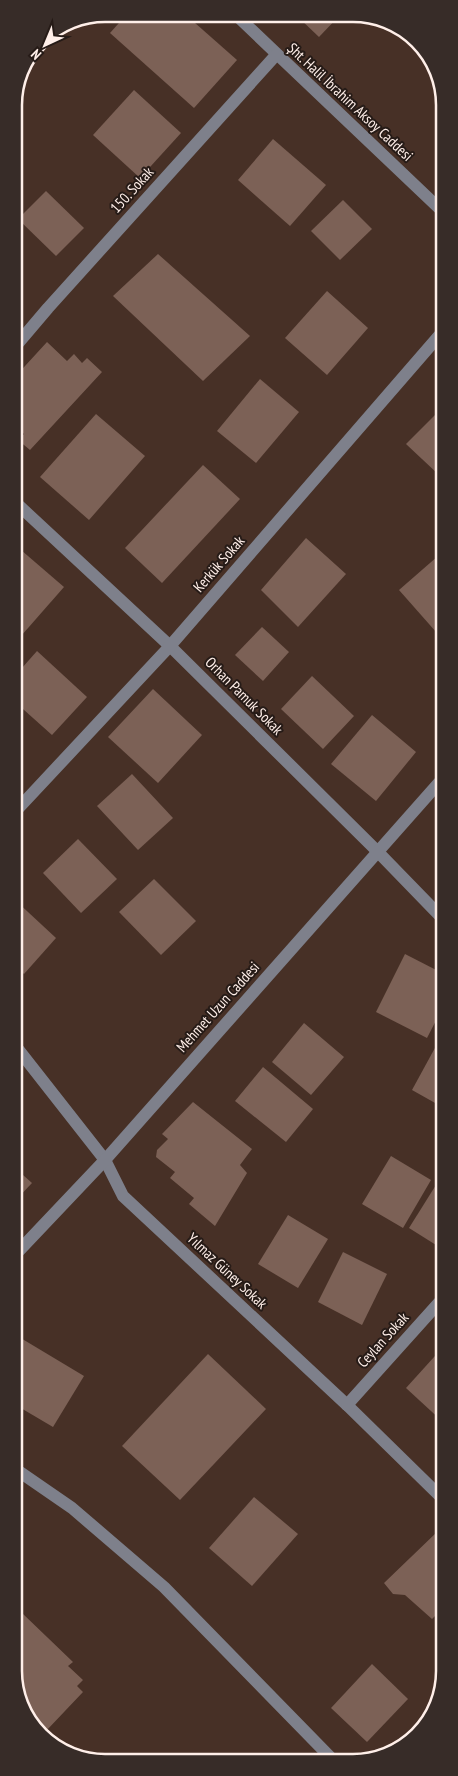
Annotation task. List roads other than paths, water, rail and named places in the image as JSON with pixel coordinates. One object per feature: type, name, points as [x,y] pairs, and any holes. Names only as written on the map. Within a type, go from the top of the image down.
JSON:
[{"type":"street","name":"Şht. Halil İbrahim Aksoy Caddesi","points":[[243,22],[436,204]]},
{"type":"street","name":"150. Sokak","points":[[23,338],[276,55]]},
{"type":"street","name":"Kerkük Sokak","points":[[23,805],[170,646],[436,339]]},
{"type":"street","name":"Orhan Pamuk Sokak","points":[[23,508],[170,646],[435,911]]},
{"type":"street","name":"Mehmet Uzun Caddesi","points":[[22,1247],[105,1160],[436,787]]},
{"type":"street","name":"Yılmaz Güney Sokak","points":[[22,1055],[105,1160],[123,1196],[347,1405],[435,1491]]},
{"type":"street","name":"Ceylan Sokak","points":[[347,1405],[435,1307]]},
{"type":"street","points":[[22,1474],[72,1508],[164,1587],[327,1754]]}]
